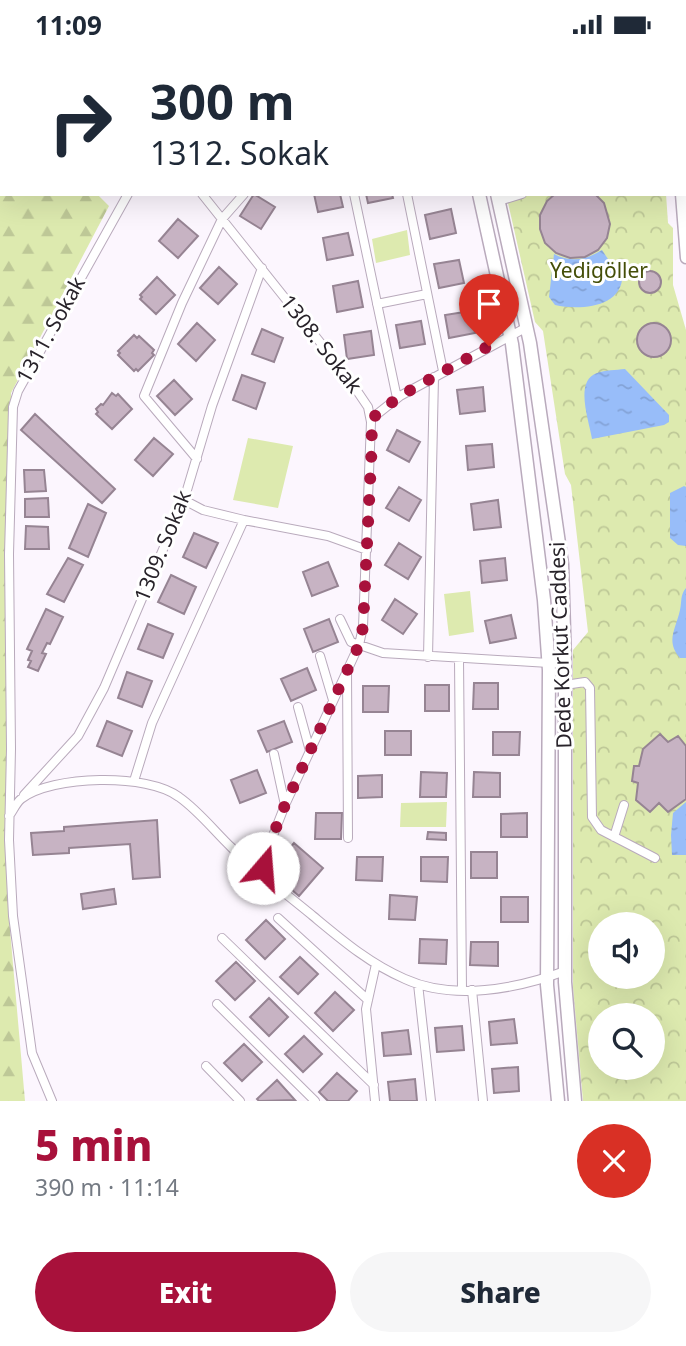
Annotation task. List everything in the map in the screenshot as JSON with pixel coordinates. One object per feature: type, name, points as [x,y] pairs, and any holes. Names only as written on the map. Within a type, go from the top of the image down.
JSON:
[{"type":"main road","name":"Dede Korkut Caddesi","points":[[479,196],[510,334],[544,600],[548,664],[547,978],[558,1101]]},
{"type":"main road","name":"Dede Korkut Caddesi","points":[[498,198],[527,327],[562,564],[565,664],[565,971],[575,1101]]},
{"type":"street","name":"1311. Sokak","points":[[52,1101],[32,1053],[13,916],[9,817],[9,554],[13,407],[23,380],[127,196]]},
{"type":"street","name":"1308. Sokak","points":[[204,196],[360,395],[368,407],[371,419],[363,627],[359,645],[285,805],[265,856],[264,876]]},
{"type":"street","points":[[197,459],[144,396],[182,303],[222,219],[242,196]]},
{"type":"street","points":[[354,196],[397,398]]},
{"type":"street","points":[[407,196],[443,371]]},
{"type":"street","points":[[682,198],[686,258]]},
{"type":"street","name":"1309. Sokak","points":[[9,817],[20,800],[78,736],[104,688],[184,499],[212,406],[262,268]]},
{"type":"street","points":[[377,305],[428,294]]},
{"type":"street","points":[[371,419],[397,398],[527,327]]},
{"type":"street","points":[[428,657],[435,377]]},
{"type":"street","points":[[184,499],[203,510],[328,536],[367,550]]},
{"type":"street","points":[[134,781],[152,723],[244,520]]},
{"type":"street","points":[[340,619],[351,642],[383,653],[565,664]]},
{"type":"street","points":[[320,656],[333,701]]},
{"type":"street","points":[[459,659],[462,990]]},
{"type":"street","points":[[347,667],[348,838]]},
{"type":"street","points":[[565,685],[581,682],[589,685],[592,817],[601,830],[655,858]]},
{"type":"street","points":[[298,707],[310,751]]},
{"type":"street","points":[[274,754],[285,805]]},
{"type":"street","points":[[20,800],[46,787],[62,783],[134,781],[167,790],[179,796],[264,876],[360,954],[407,981],[472,990],[547,978],[565,971]]},
{"type":"street","points":[[614,837],[624,805]]},
{"type":"street","points":[[278,918],[368,1000]]},
{"type":"street","points":[[222,938],[374,1085]]},
{"type":"street","points":[[376,964],[366,1009],[376,1101]]},
{"type":"street","points":[[418,983],[431,1101]]},
{"type":"street","points":[[472,990],[484,1101]]},
{"type":"street","points":[[217,1005],[315,1101]]},
{"type":"street","points":[[206,1066],[240,1101]]},
{"type":"green space","points":[[0,196],[99,196],[109,206],[11,393],[10,930],[25,1101],[0,1101]]},
{"type":"green space","name":"Yedigöller","points":[[506,196],[666,196],[668,223],[673,228],[673,285],[686,330],[686,1101],[583,1101],[573,987],[573,650],[588,632],[571,485],[565,474],[543,331],[535,322]]},
{"type":"green space","points":[[407,230],[410,255],[376,263],[372,239]]},
{"type":"green space","points":[[248,438],[293,446],[278,508],[233,500]]},
{"type":"green space","points":[[470,591],[474,632],[449,636],[444,594]]},
{"type":"green space","points":[[447,802],[446,827],[400,827],[401,803]]},
{"type":"water","points":[[602,250],[608,259],[622,270],[622,282],[617,292],[600,304],[577,307],[555,305],[549,297],[554,254],[566,259],[578,259]]},
{"type":"water","points":[[625,369],[669,415],[669,422],[592,439],[585,402],[586,384],[590,377],[597,373]]},
{"type":"water","points":[[684,486],[686,546],[678,545],[670,538],[670,493]]},
{"type":"water","points":[[686,588],[686,658],[680,658],[672,640]]},
{"type":"water","points":[[686,802],[686,855],[672,855],[673,813]]},
{"type":"building","points":[[253,196],[275,207],[261,229],[240,216]]},
{"type":"building","points":[[314,196],[340,196],[343,207],[318,212]]},
{"type":"building","points":[[366,196],[393,198],[368,203]]},
{"type":"building","points":[[553,196],[597,196],[604,203],[610,224],[607,238],[598,250],[585,257],[570,258],[556,253],[545,243],[540,229],[540,215]]},
{"type":"building","points":[[451,209],[456,233],[430,239],[425,215]]},
{"type":"building","points":[[178,219],[198,236],[178,258],[159,241]]},
{"type":"building","points":[[348,233],[353,255],[327,260],[323,238]]},
{"type":"building","points":[[459,260],[464,283],[439,288],[434,264]]},
{"type":"building","points":[[219,267],[237,284],[218,304],[200,288]]},
{"type":"building","points":[[650,271],[658,274],[661,282],[658,290],[650,293],[642,290],[639,282],[642,274]]},
{"type":"building","points":[[157,277],[175,295],[156,314],[140,299],[140,295]]},
{"type":"building","points":[[358,281],[363,307],[337,312],[333,286]]},
{"type":"building","points":[[471,311],[475,333],[449,338],[445,315]]},
{"type":"building","points":[[421,321],[425,344],[400,348],[396,325]]},
{"type":"building","points":[[197,323],[215,340],[196,361],[178,344]]},
{"type":"building","points":[[654,323],[666,328],[671,340],[666,352],[654,357],[642,352],[637,340],[642,328]]},
{"type":"building","points":[[262,329],[283,338],[274,362],[252,354]]},
{"type":"building","points":[[371,331],[374,355],[347,359],[344,335]]},
{"type":"building","points":[[134,335],[137,338],[139,336],[154,350],[154,355],[138,371],[134,371],[118,355],[118,351]]},
{"type":"building","points":[[242,375],[265,383],[256,409],[233,400]]},
{"type":"building","points":[[174,380],[192,399],[175,415],[157,396]]},
{"type":"building","points":[[483,387],[485,411],[460,414],[457,390]]},
{"type":"building","points":[[112,393],[116,396],[118,394],[132,409],[112,429],[96,414],[96,409],[103,405]]},
{"type":"building","points":[[35,414],[115,489],[102,503],[21,430]]},
{"type":"building","points":[[397,430],[420,442],[409,462],[387,450]]},
{"type":"building","points":[[154,438],[173,454],[153,476],[135,460]]},
{"type":"building","points":[[492,444],[494,467],[468,470],[466,446]]},
{"type":"building","points":[[24,470],[44,470],[46,491],[25,492]]},
{"type":"building","points":[[399,487],[421,500],[409,521],[386,508]]},
{"type":"building","points":[[48,498],[49,517],[25,517],[25,499]]},
{"type":"building","points":[[498,500],[501,527],[474,530],[471,504]]},
{"type":"building","points":[[88,504],[106,513],[88,557],[69,548]]},
{"type":"building","points":[[26,526],[48,527],[49,549],[25,549]]},
{"type":"building","points":[[194,533],[218,543],[206,568],[183,557]]},
{"type":"building","points":[[399,543],[421,557],[408,579],[385,565]]},
{"type":"building","points":[[68,558],[83,565],[64,602],[47,594]]},
{"type":"building","points":[[505,558],[507,580],[482,583],[480,561]]},
{"type":"building","points":[[328,562],[338,586],[312,596],[303,572]]},
{"type":"building","points":[[171,575],[196,587],[184,614],[158,602]]},
{"type":"building","points":[[395,599],[417,614],[403,634],[382,620]]},
{"type":"building","points":[[46,609],[63,617],[50,644],[47,643],[42,653],[46,654],[38,671],[28,667],[32,651],[27,649]]},
{"type":"building","points":[[511,615],[516,638],[490,643],[485,621]]},
{"type":"building","points":[[329,619],[338,642],[313,652],[304,629]]},
{"type":"building","points":[[148,624],[173,634],[163,658],[138,649]]},
{"type":"building","points":[[307,668],[316,690],[291,701],[281,679]]},
{"type":"building","points":[[127,672],[152,681],[142,707],[118,698]]},
{"type":"building","points":[[474,683],[498,683],[498,709],[473,709]]},
{"type":"building","points":[[425,685],[449,685],[449,711],[425,711]]},
{"type":"building","points":[[363,686],[389,686],[388,712],[363,712]]},
{"type":"building","points":[[107,721],[132,731],[122,756],[97,746]]},
{"type":"building","points":[[284,721],[292,742],[267,752],[258,731]]},
{"type":"building","points":[[385,731],[411,731],[411,755],[385,755]]},
{"type":"building","points":[[493,732],[520,732],[519,755],[493,755]]},
{"type":"building","points":[[660,734],[668,742],[678,736],[686,746],[686,799],[668,812],[659,803],[650,812],[636,800],[638,783],[632,781],[634,766],[639,766],[643,749]]},
{"type":"building","points":[[257,770],[266,793],[240,803],[231,780]]},
{"type":"building","points":[[421,772],[447,773],[446,797],[420,797]]},
{"type":"building","points":[[474,772],[500,773],[500,797],[473,797]]},
{"type":"building","points":[[382,775],[382,797],[358,798],[358,776]]},
{"type":"building","points":[[316,813],[342,813],[341,839],[315,839]]},
{"type":"building","points":[[527,813],[527,837],[501,837],[501,814]]},
{"type":"building","points":[[157,820],[160,877],[133,879],[130,844],[69,848],[69,853],[33,855],[31,833],[64,831],[64,827]]},
{"type":"building","points":[[428,832],[446,833],[446,840],[427,839]]},
{"type":"building","points":[[294,843],[323,868],[299,896],[270,871]]},
{"type":"building","points":[[471,852],[497,852],[497,878],[471,878]]},
{"type":"building","points":[[357,857],[383,857],[382,881],[356,880]]},
{"type":"building","points":[[421,857],[448,857],[447,882],[421,881]]},
{"type":"building","points":[[114,889],[116,904],[83,909],[81,894]]},
{"type":"building","points":[[390,895],[417,897],[415,920],[389,919]]},
{"type":"building","points":[[501,897],[528,897],[528,922],[501,922]]},
{"type":"building","points":[[266,920],[285,939],[265,959],[246,940]]},
{"type":"building","points":[[420,939],[447,940],[446,964],[419,963]]},
{"type":"building","points":[[471,942],[498,942],[498,966],[470,965]]},
{"type":"building","points":[[300,957],[318,974],[298,994],[280,977]]},
{"type":"building","points":[[236,962],[255,981],[235,1000],[216,981]]},
{"type":"building","points":[[335,992],[354,1010],[333,1031],[315,1013]]},
{"type":"building","points":[[269,998],[288,1017],[269,1036],[250,1017]]},
{"type":"building","points":[[514,1019],[517,1043],[491,1045],[489,1022]]},
{"type":"building","points":[[462,1026],[464,1050],[437,1052],[435,1028]]},
{"type":"building","points":[[408,1030],[411,1054],[384,1056],[382,1033]]},
{"type":"building","points":[[304,1036],[322,1054],[303,1072],[285,1054]]},
{"type":"building","points":[[244,1044],[262,1062],[242,1081],[224,1063]]},
{"type":"building","points":[[518,1067],[519,1091],[494,1093],[492,1069]]},
{"type":"building","points":[[337,1073],[357,1091],[348,1101],[328,1101],[319,1092]]},
{"type":"building","points":[[415,1079],[417,1101],[390,1101],[388,1082]]},
{"type":"building","points":[[277,1080],[295,1100],[259,1101],[257,1099]]},
{"type":"route","points":[[263,868],[285,805],[359,645],[363,627],[371,419],[400,396],[489,346]]}]
